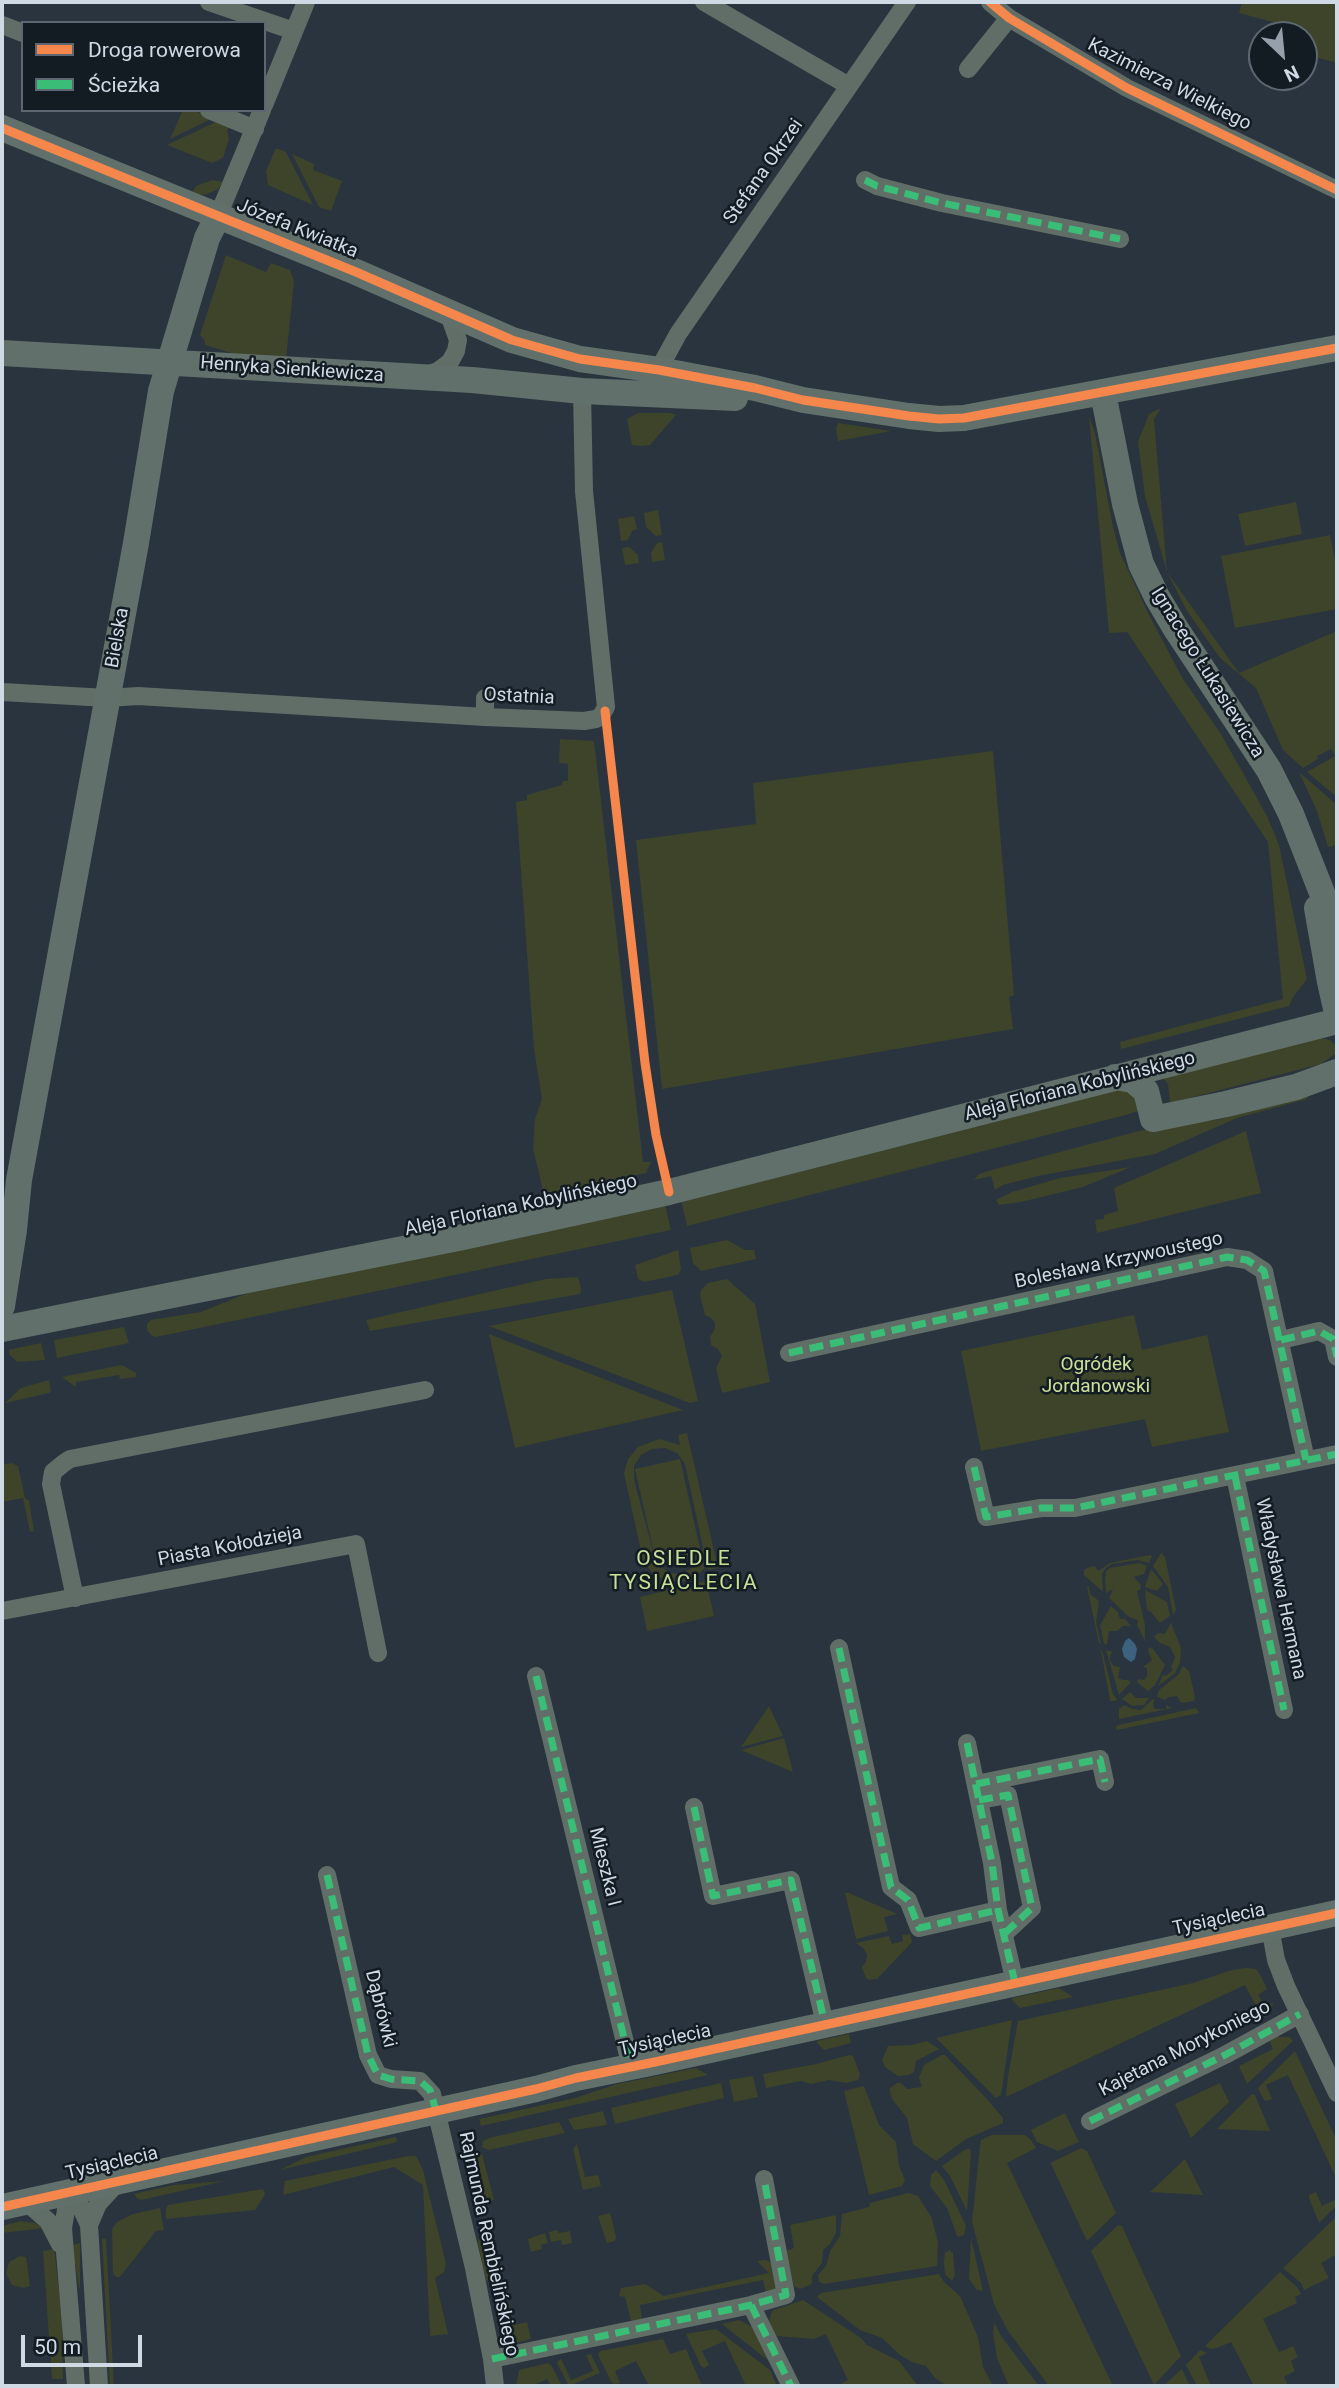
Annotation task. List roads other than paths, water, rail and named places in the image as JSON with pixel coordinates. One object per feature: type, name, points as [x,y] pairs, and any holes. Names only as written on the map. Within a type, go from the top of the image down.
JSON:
[{"type":"street","points":[[209,2],[265,21]]},
{"type":"street","points":[[266,100],[306,2]]},
{"type":"street","points":[[704,2],[849,86]]},
{"type":"street","name":"Stefana Okrzei","points":[[659,370],[686,323],[907,2]]},
{"type":"street","name":"Kazimierza Wielkiego","points":[[990,2],[1009,18],[1127,88],[1337,190]]},
{"type":"street","points":[[968,69],[1009,18]]},
{"type":"street","points":[[266,21],[294,31]]},
{"type":"street","points":[[2,25],[21,32]]},
{"type":"street","points":[[214,112],[255,129]]},
{"type":"street","name":"Bielska","points":[[2,1306],[19,1180],[136,543],[161,391],[207,238],[261,112]]},
{"type":"street","name":"Józefa Kwiatka","points":[[2,128],[512,340],[580,359],[659,370],[803,400]]},
{"type":"street","points":[[865,180],[877,186],[942,203],[1120,239]]},
{"type":"street","points":[[418,378],[438,371],[450,362],[456,351],[458,340],[448,312]]},
{"type":"street","points":[[803,400],[939,419],[964,418],[1337,348]]},
{"type":"street","name":"Henryka Sienkiewicza","points":[[2,353],[508,383],[582,391],[803,400]]},
{"type":"street","points":[[543,384],[567,381],[575,376],[580,359]]},
{"type":"street","points":[[508,383],[638,384],[654,378],[659,370]]},
{"type":"street","points":[[659,370],[663,380],[683,396]]},
{"type":"street","name":"Ostatnia","points":[[2,692],[107,698],[138,696],[485,717],[584,721],[596,719],[604,711],[584,491],[582,391]]},
{"type":"street","name":"Ignacego Łukasiewicza","points":[[1103,393],[1122,494],[1141,564],[1176,629],[1269,770],[1291,814],[1337,931]]},
{"type":"street","points":[[485,698],[485,717]]},
{"type":"street","name":"Ignacego Łukasiewicza","points":[[1310,865],[1337,1013]]},
{"type":"street","name":"Aleja Floriana Kobylińskiego","points":[[2,1329],[630,1201],[1337,1021]]},
{"type":"street","points":[[1115,1077],[1133,1080],[1146,1091],[1153,1119],[1296,1087],[1337,1072]]},
{"type":"street","name":"Bielska","points":[[2,1224],[19,1180]]},
{"type":"street","name":"Bolesława Krzywoustego","points":[[789,1353],[1227,1257],[1247,1260],[1264,1270],[1306,1460]]},
{"type":"street","points":[[6,1278],[20,1307],[52,1319]]},
{"type":"street","points":[[1281,1340],[1319,1331],[1333,1339],[1337,1357]]},
{"type":"street","points":[[75,1598],[51,1484],[54,1472],[64,1462],[425,1390]]},
{"type":"street","name":"Władysława Hermana","points":[[974,1467],[986,1517],[1041,1508],[1075,1508],[1337,1454]]},
{"type":"street","name":"Władysława Hermana","points":[[1235,1476],[1284,1710]]},
{"type":"street","name":"Piasta Kołodzieja","points":[[2,1611],[356,1544],[378,1653]]},
{"type":"street","points":[[839,1648],[891,1887],[908,1900],[919,1928],[998,1910]]},
{"type":"street","name":"Mieszka I","points":[[537,1676],[631,2067]]},
{"type":"street","points":[[967,1742],[992,1863],[998,1910],[1015,1983]]},
{"type":"street","points":[[977,1792],[1100,1759],[1105,1782]]},
{"type":"street","points":[[977,1792],[1008,1795],[1032,1909],[1004,1934]]},
{"type":"street","points":[[694,1807],[713,1896],[791,1880],[825,2024]]},
{"type":"street","name":"Dąbrówki","points":[[327,1875],[368,2055],[378,2075],[391,2079],[420,2081],[430,2090],[436,2111]]},
{"type":"street","name":"Tysiąclecia","points":[[14,2204],[543,2088],[576,2078],[1337,1913]]},
{"type":"street","points":[[1270,1927],[1276,1960],[1337,2094]]},
{"type":"street","name":"Kajetana Morykoniego","points":[[1090,2121],[1225,2055],[1300,2014]]},
{"type":"street","name":"Rajmunda Rembielińskiego","points":[[436,2111],[474,2268],[495,2386]]},
{"type":"street","points":[[492,2359],[751,2305],[786,2295],[764,2179]]},
{"type":"street","points":[[89,2225],[98,2204],[119,2181]]},
{"type":"street","points":[[69,2192],[79,2203],[89,2225],[99,2386]]},
{"type":"street","points":[[69,2192],[62,2222],[76,2386]]},
{"type":"street","points":[[14,2204],[39,2211],[48,2221],[64,2253]]},
{"type":"street","points":[[751,2305],[791,2386]]},
{"type":"water","points":[[1129,1638],[1137,1649],[1135,1659],[1131,1662],[1124,1657],[1122,1649]]},
{"type":"district","name":"OSIEDLE TYSIĄCLECIA","points":[[684,1572]]},
{"type":"park label","name":"Ogródek Jordanowski","points":[[1096,1376]]}]
